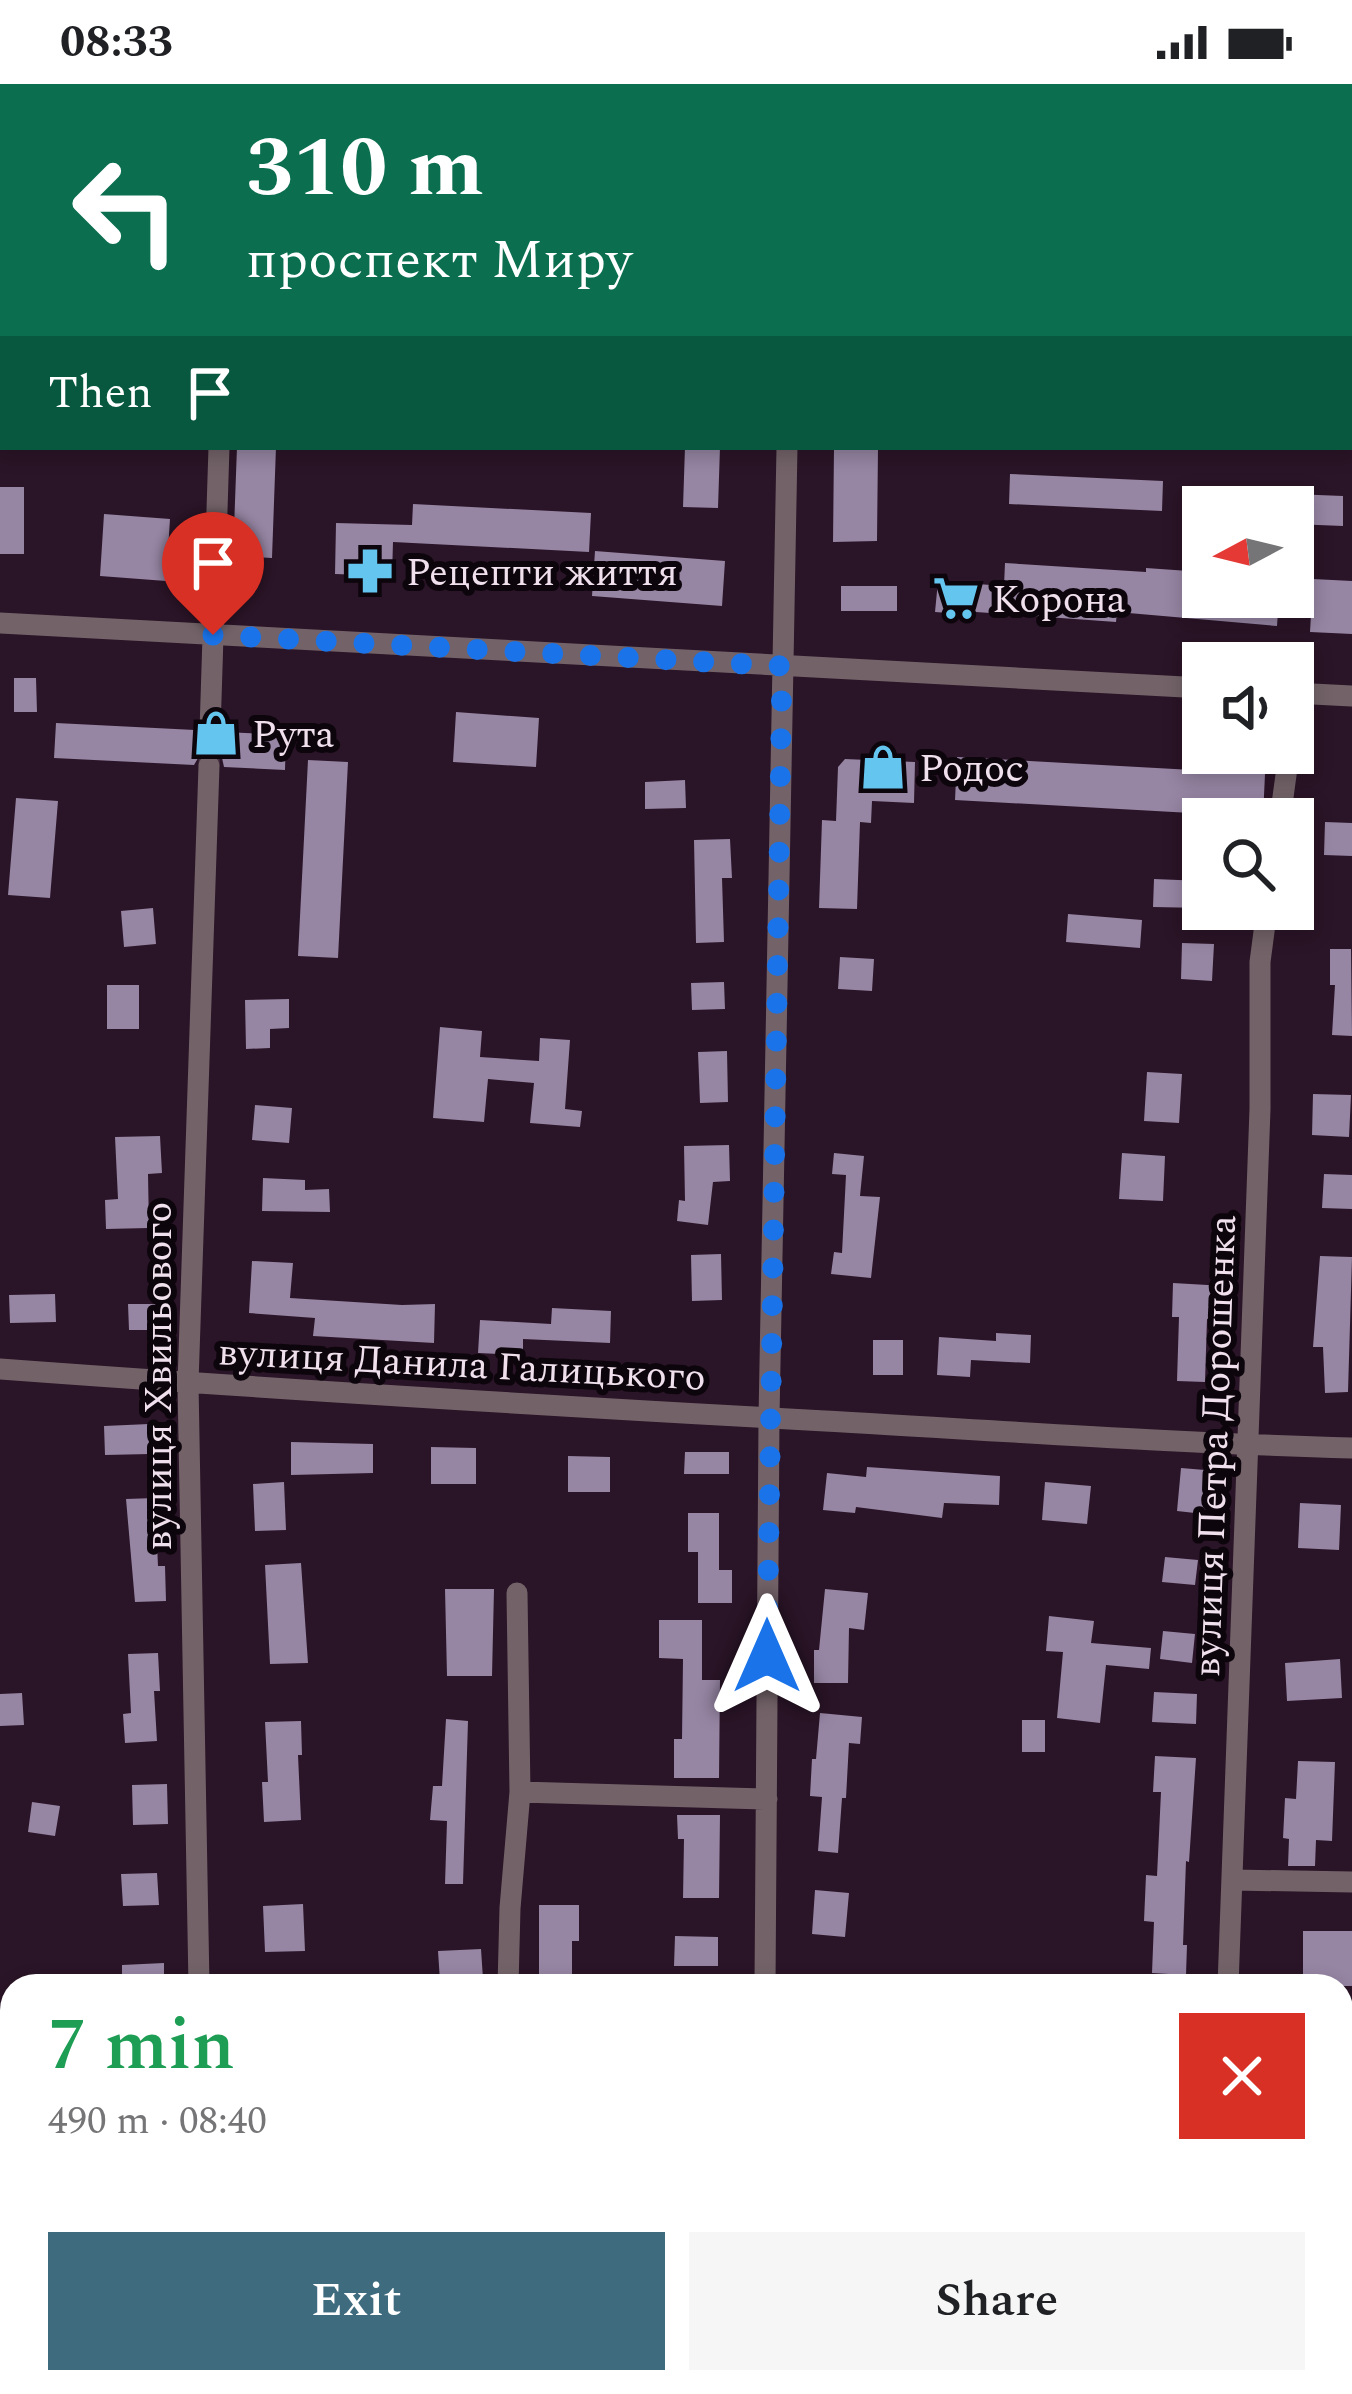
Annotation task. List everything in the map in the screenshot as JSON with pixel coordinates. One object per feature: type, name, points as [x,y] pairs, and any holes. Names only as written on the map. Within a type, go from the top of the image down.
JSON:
[{"type":"street","points":[[210,731],[219,450]]},
{"type":"street","points":[[765,1974],[769,1418],[787,450]]},
{"type":"street","points":[[0,623],[1182,687]]},
{"type":"street","points":[[1314,694],[1352,696]]},
{"type":"street","name":"вулиця Хвильового","points":[[200,1974],[188,1383],[208,766]]},
{"type":"street","name":"вулиця Петра Дорошенка","points":[[1229,1974],[1250,1445],[1260,962],[1265,930]]},
{"type":"street","name":"вулиця Данила Галицького","points":[[0,1369],[769,1418],[1352,1448]]},
{"type":"street","points":[[508,1974],[520,1792],[517,1593]]},
{"type":"street","points":[[520,1792],[767,1798]]},
{"type":"street","points":[[1233,1880],[1352,1882]]},
{"type":"building","points":[[237,450],[276,450],[272,558],[233,556]]},
{"type":"building","points":[[685,450],[720,450],[718,508],[683,507]]},
{"type":"building","points":[[834,450],[878,450],[877,541],[833,542]]},
{"type":"building","points":[[1010,474],[1163,481],[1162,511],[1009,504]]},
{"type":"building","points":[[0,487],[24,487],[24,554],[0,554]]},
{"type":"building","points":[[1314,495],[1343,496],[1343,526],[1314,525]]},
{"type":"building","points":[[413,504],[591,513],[589,552],[393,542],[392,576],[335,574],[336,523],[412,525]]},
{"type":"building","points":[[104,514],[170,519],[166,581],[100,576]]},
{"type":"building","points":[[595,551],[725,561],[722,606],[592,596]]},
{"type":"building","points":[[1005,563],[1182,571],[1182,618],[1117,612],[1116,622],[935,612],[938,581],[1004,586]]},
{"type":"building","points":[[1314,579],[1352,581],[1352,634],[1310,632]]},
{"type":"building","points":[[841,586],[897,586],[897,611],[841,611]]},
{"type":"building","points":[[1186,618],[1278,618],[1277,626]]},
{"type":"building","points":[[14,678],[36,678],[37,712],[14,712]]},
{"type":"building","points":[[456,712],[539,718],[536,767],[453,762]]},
{"type":"building","points":[[56,723],[195,730],[197,739],[208,746],[218,744],[225,732],[286,735],[285,770],[224,767],[222,758],[211,751],[201,753],[194,765],[54,758]]},
{"type":"building","points":[[957,757],[1182,769],[1182,774],[1265,774],[1264,798],[1182,798],[1182,813],[955,800]]},
{"type":"building","points":[[845,759],[915,762],[914,803],[872,801],[871,823],[860,822],[857,909],[819,908],[822,820],[836,821],[838,767]]},
{"type":"building","points":[[308,760],[348,762],[338,958],[298,956]]},
{"type":"building","points":[[685,780],[686,808],[645,809],[645,782]]},
{"type":"building","points":[[16,798],[58,801],[50,898],[8,895]]},
{"type":"building","points":[[1325,822],[1352,823],[1352,856],[1324,855]]},
{"type":"building","points":[[730,839],[732,878],[722,878],[724,942],[696,943],[694,840]]},
{"type":"building","points":[[1154,879],[1182,880],[1182,908],[1153,907]]},
{"type":"building","points":[[153,908],[156,944],[124,947],[121,911]]},
{"type":"building","points":[[1068,914],[1142,920],[1140,948],[1066,942]]},
{"type":"building","points":[[1182,943],[1214,944],[1212,981],[1181,979]]},
{"type":"building","points":[[1330,949],[1351,949],[1352,1036],[1332,1035],[1335,985],[1330,985]]},
{"type":"building","points":[[840,957],[874,959],[872,991],[838,989]]},
{"type":"building","points":[[724,982],[725,1009],[692,1010],[691,983]]},
{"type":"building","points":[[107,985],[139,985],[139,1029],[107,1029]]},
{"type":"building","points":[[289,999],[289,1028],[270,1029],[270,1048],[246,1049],[245,1000]]},
{"type":"building","points":[[440,1027],[482,1031],[480,1057],[539,1061],[540,1038],[570,1040],[565,1109],[582,1111],[580,1127],[530,1123],[534,1083],[488,1079],[484,1122],[433,1118]]},
{"type":"building","points":[[727,1051],[728,1102],[700,1103],[698,1052]]},
{"type":"building","points":[[1147,1072],[1182,1074],[1179,1123],[1144,1121]]},
{"type":"building","points":[[1313,1094],[1351,1095],[1349,1137],[1312,1135]]},
{"type":"building","points":[[255,1105],[292,1108],[289,1143],[252,1140]]},
{"type":"building","points":[[160,1136],[162,1173],[148,1174],[149,1228],[106,1229],[105,1200],[118,1199],[115,1137]]},
{"type":"building","points":[[729,1145],[730,1181],[713,1182],[708,1225],[677,1221],[679,1200],[685,1201],[684,1146]]},
{"type":"building","points":[[834,1153],[864,1156],[860,1196],[880,1197],[871,1278],[831,1274],[834,1252],[842,1253],[846,1175],[832,1174]]},
{"type":"building","points":[[1122,1153],[1165,1156],[1163,1201],[1119,1199]]},
{"type":"building","points":[[1324,1174],[1352,1175],[1352,1209],[1322,1208]]},
{"type":"building","points":[[263,1178],[305,1180],[305,1190],[329,1189],[330,1212],[262,1211]]},
{"type":"building","points":[[721,1254],[722,1300],[692,1301],[691,1255]]},
{"type":"building","points":[[1320,1256],[1352,1257],[1348,1392],[1325,1393],[1323,1347],[1313,1347]]},
{"type":"building","points":[[252,1261],[293,1263],[290,1298],[435,1304],[434,1343],[313,1336],[315,1318],[249,1313]]},
{"type":"building","points":[[1173,1283],[1225,1286],[1223,1320],[1207,1319],[1205,1382],[1177,1381],[1179,1317],[1172,1317]]},
{"type":"building","points":[[55,1294],[56,1322],[10,1323],[9,1295]]},
{"type":"building","points":[[128,1304],[161,1304],[161,1330],[129,1330]]},
{"type":"building","points":[[552,1308],[611,1311],[610,1343],[523,1339],[523,1355],[478,1353],[480,1320],[551,1324]]},
{"type":"building","points":[[996,1333],[1031,1335],[1030,1363],[971,1360],[970,1377],[937,1375],[939,1337],[996,1341]]},
{"type":"building","points":[[873,1340],[903,1340],[903,1375],[873,1375]]},
{"type":"building","points":[[149,1424],[150,1454],[105,1455],[104,1426]]},
{"type":"building","points":[[291,1442],[373,1444],[373,1473],[291,1475]]},
{"type":"building","points":[[431,1447],[476,1448],[476,1484],[431,1484]]},
{"type":"building","points":[[685,1452],[729,1452],[729,1474],[684,1474]]},
{"type":"building","points":[[568,1456],[610,1457],[610,1492],[568,1492]]},
{"type":"building","points":[[867,1467],[1000,1476],[999,1505],[944,1503],[942,1518],[856,1507],[855,1513],[823,1510],[827,1473],[866,1477]]},
{"type":"building","points":[[1181,1468],[1217,1471],[1213,1515],[1177,1511]]},
{"type":"building","points":[[284,1482],[286,1530],[255,1531],[253,1484]]},
{"type":"building","points":[[1045,1482],[1091,1486],[1087,1524],[1042,1520]]},
{"type":"building","points":[[155,1498],[158,1566],[165,1566],[166,1601],[135,1602],[126,1499]]},
{"type":"building","points":[[1300,1503],[1341,1505],[1339,1550],[1298,1548]]},
{"type":"building","points":[[688,1513],[719,1513],[719,1570],[732,1570],[732,1603],[698,1603],[698,1552],[688,1552]]},
{"type":"building","points":[[1165,1557],[1198,1560],[1195,1585],[1162,1582]]},
{"type":"building","points":[[301,1563],[308,1663],[270,1664],[265,1565]]},
{"type":"building","points":[[445,1589],[494,1589],[492,1676],[447,1676]]},
{"type":"building","points":[[825,1589],[868,1593],[864,1630],[849,1628],[848,1683],[814,1683],[814,1650],[819,1650]]},
{"type":"building","points":[[1049,1616],[1094,1621],[1091,1643],[1151,1648],[1149,1669],[1106,1665],[1100,1723],[1057,1718],[1063,1652],[1046,1651]]},
{"type":"building","points":[[659,1620],[702,1620],[702,1680],[720,1680],[719,1778],[674,1778],[674,1739],[682,1739],[683,1659],[659,1658]]},
{"type":"building","points":[[1163,1631],[1195,1634],[1192,1663],[1160,1659]]},
{"type":"building","points":[[158,1653],[157,1741],[125,1743],[123,1714],[131,1713],[128,1654]]},
{"type":"building","points":[[1340,1659],[1342,1698],[1287,1701],[1285,1663]]},
{"type":"building","points":[[1154,1692],[1197,1694],[1196,1724],[1152,1722]]},
{"type":"building","points":[[22,1693],[24,1725],[0,1726],[0,1694]]},
{"type":"building","points":[[820,1713],[862,1717],[860,1744],[849,1743],[838,1853],[818,1851],[822,1797],[810,1796]]},
{"type":"building","points":[[446,1719],[468,1721],[463,1884],[445,1884],[447,1821],[430,1820],[433,1786],[442,1786]]},
{"type":"building","points":[[1022,1720],[1045,1720],[1045,1752],[1022,1752]]},
{"type":"building","points":[[301,1721],[301,1820],[264,1822],[265,1722]]},
{"type":"building","points":[[1155,1756],[1196,1758],[1186,1861],[1186,1974],[1152,1973],[1154,1922],[1144,1921],[1146,1875],[1157,1876],[1161,1792],[1153,1792]]},
{"type":"building","points":[[1298,1761],[1335,1762],[1332,1841],[1316,1840],[1315,1866],[1288,1866],[1289,1839],[1283,1838],[1285,1798],[1296,1799]]},
{"type":"building","points":[[167,1784],[168,1824],[133,1825],[132,1785]]},
{"type":"building","points":[[32,1802],[60,1806],[55,1836],[28,1832]]},
{"type":"building","points":[[677,1815],[720,1815],[719,1898],[683,1898],[684,1839],[678,1839]]},
{"type":"building","points":[[157,1873],[159,1905],[123,1906],[121,1874]]},
{"type":"building","points":[[815,1890],[849,1893],[845,1937],[812,1934]]},
{"type":"building","points":[[303,1904],[305,1951],[265,1952],[263,1906]]},
{"type":"building","points":[[539,1905],[579,1905],[579,1941],[572,1941],[572,1974],[539,1974]]},
{"type":"building","points":[[1303,1931],[1352,1931],[1352,1974],[1303,1974]]},
{"type":"building","points":[[675,1936],[718,1937],[718,1966],[674,1966]]},
{"type":"building","points":[[481,1949],[483,1974],[440,1974],[438,1951]]},
{"type":"building","points":[[164,1963],[164,1974],[122,1974],[122,1965]]},
{"type":"tunnel","points":[[209,766],[210,731]]},
{"type":"place","name":"Рецепти життя","points":[[370,571]]},
{"type":"place","name":"Корона","points":[[956,598]]},
{"type":"place","name":"Рута","points":[[216,733]]},
{"type":"place","name":"Родос","points":[[883,767]]},
{"type":"route","points":[[213,635],[782,666],[767,1656]]}]
